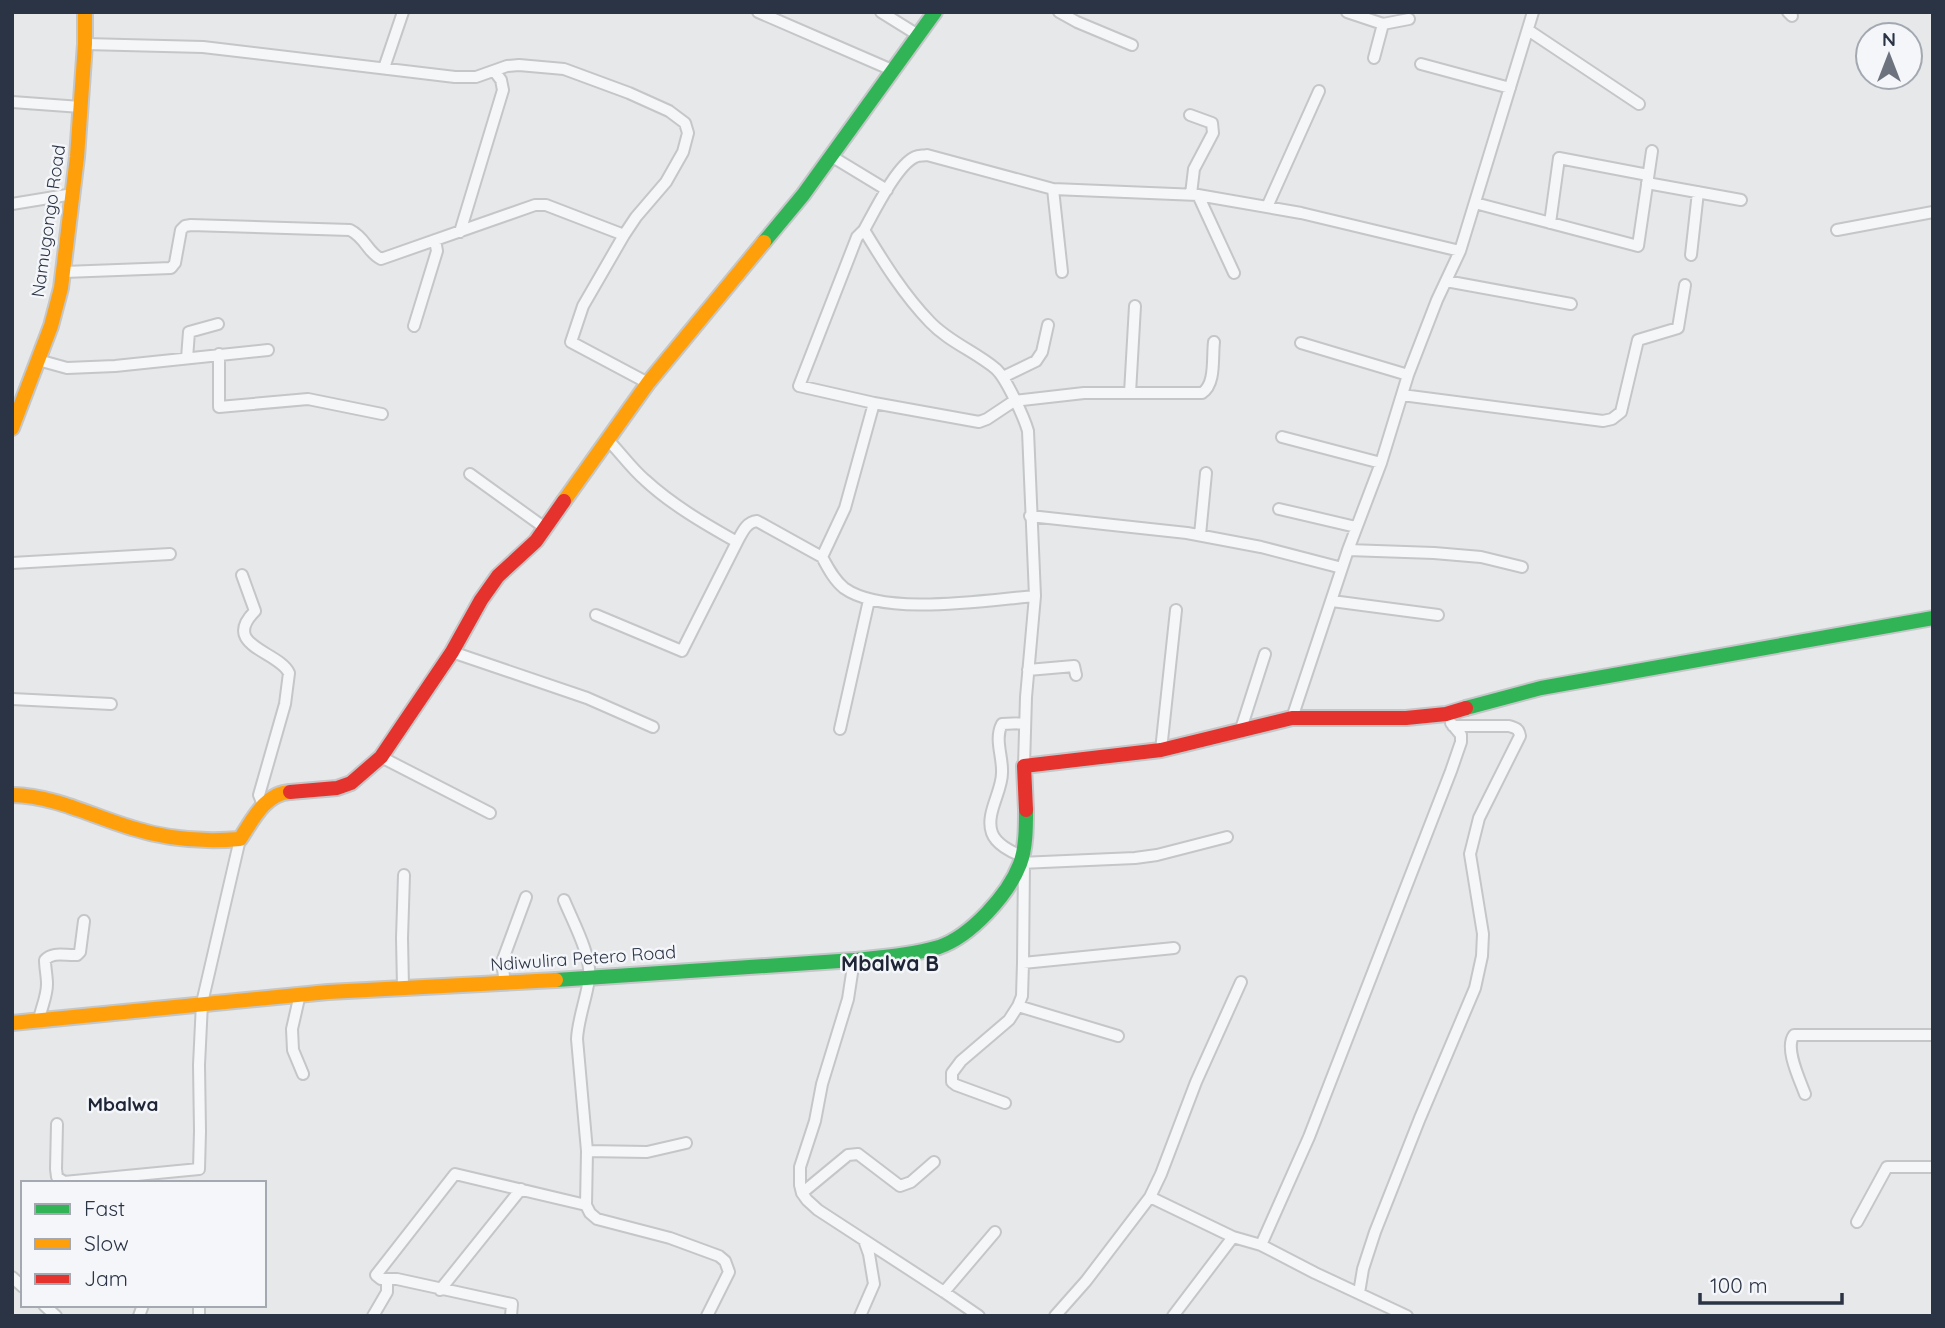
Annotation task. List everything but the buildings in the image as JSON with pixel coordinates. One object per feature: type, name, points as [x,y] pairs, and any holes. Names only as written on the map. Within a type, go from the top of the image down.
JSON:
[{"type":"street","name":"Namugongo Road","points":[[12,428],[51,326],[64,272],[73,194],[85,44],[85,12]]},
{"type":"street","points":[[384,68],[403,12]]},
{"type":"street","points":[[758,12],[892,70]]},
{"type":"street","points":[[881,12],[918,35]]},
{"type":"street","points":[[199,1181],[198,1065],[202,1003],[240,839],[263,806],[283,792],[337,788],[351,783],[381,757],[452,652],[498,576],[536,541],[648,383],[803,195],[934,12]]},
{"type":"street","points":[[1059,12],[1132,45]]},
{"type":"street","points":[[1347,12],[1383,23],[1409,19]]},
{"type":"street","points":[[1292,718],[1356,527],[1381,463],[1408,375],[1460,251],[1533,12]]},
{"type":"street","points":[[1374,58],[1383,23]]},
{"type":"street","points":[[1528,30],[1639,104]]},
{"type":"street","points":[[85,44],[203,47],[455,77],[476,77],[507,66],[519,65],[564,69],[669,111],[685,123],[688,133],[683,152],[666,182],[624,235],[583,306],[571,342],[648,383]]},
{"type":"street","points":[[1421,64],[1510,89]]},
{"type":"street","points":[[460,232],[503,90],[501,80],[495,72]]},
{"type":"street","points":[[1267,207],[1319,91]]},
{"type":"street","points":[[12,102],[80,107]]},
{"type":"street","points":[[1190,114],[1212,123],[1213,133],[1194,169],[1195,195],[1234,273]]},
{"type":"street","points":[[1475,203],[1637,247],[1652,151]]},
{"type":"street","points":[[1214,342],[1211,381],[1208,389],[1202,393],[1084,393],[1014,401],[979,422],[800,386],[857,237],[903,167],[915,157],[927,155],[1053,189],[1195,195],[1267,207],[1312,215],[1460,251]]},
{"type":"street","points":[[831,156],[887,190]]},
{"type":"street","points":[[1550,223],[1559,158],[1741,200]]},
{"type":"street","points":[[1053,189],[1062,272]]},
{"type":"street","points":[[1691,255],[1698,192]]},
{"type":"street","points":[[12,204],[73,194]]},
{"type":"street","points":[[64,272],[171,268],[175,263],[181,230],[191,225],[350,230],[368,244],[373,255],[381,259],[535,205],[546,205],[624,235]]},
{"type":"street","points":[[1837,230],[1933,212]]},
{"type":"street","points":[[864,230],[903,291],[932,324],[1003,377],[1025,420],[1031,475],[1030,516],[1035,596],[1028,670],[1024,766],[1161,750],[1292,718],[1450,720],[1509,726],[1519,731],[1520,736],[1479,818],[1470,854],[1483,934],[1482,956],[1475,988],[1375,1232],[1363,1269],[1359,1293]]},
{"type":"street","points":[[414,326],[437,251],[435,240]]},
{"type":"street","points":[[1446,281],[1571,304]]},
{"type":"street","points":[[1402,395],[1603,421],[1612,419],[1621,412],[1637,340],[1678,328],[1685,285]]},
{"type":"street","points":[[1130,393],[1135,306]]},
{"type":"street","points":[[187,358],[189,332],[218,324]]},
{"type":"street","points":[[1003,377],[1040,356],[1048,325]]},
{"type":"street","points":[[1301,343],[1408,375]]},
{"type":"street","points":[[38,360],[67,368],[115,366],[268,350]]},
{"type":"street","points":[[219,355],[219,407],[308,399],[382,414]]},
{"type":"street","points":[[822,557],[845,508],[874,403]]},
{"type":"street","points":[[1282,437],[1381,463]]},
{"type":"street","points":[[607,439],[644,480],[677,505],[737,542]]},
{"type":"street","points":[[1200,535],[1206,473]]},
{"type":"street","points":[[470,474],[545,528]]},
{"type":"street","points":[[1279,509],[1356,527]]},
{"type":"street","points":[[1030,516],[1200,535],[1261,547],[1342,568]]},
{"type":"street","points":[[596,615],[682,652],[737,542],[751,521],[757,521],[822,557],[832,576],[843,587],[869,600],[951,604],[1035,596]]},
{"type":"street","points":[[1348,550],[1434,552],[1481,557],[1522,567]]},
{"type":"street","points":[[12,563],[170,554]]},
{"type":"street","points":[[242,575],[256,611],[246,621],[244,630],[247,639],[267,656],[284,665],[289,673],[285,705],[259,795],[263,806]]},
{"type":"street","points":[[840,729],[869,600]]},
{"type":"street","points":[[1332,601],[1438,615]]},
{"type":"street","points":[[1161,750],[1176,610]]},
{"type":"street","points":[[1450,720],[1541,688],[1933,618]]},
{"type":"street","points":[[452,652],[587,698],[653,727]]},
{"type":"street","points":[[1240,732],[1265,654]]},
{"type":"street","points":[[1028,670],[1074,666],[1076,675]]},
{"type":"street","points":[[12,699],[111,704]]},
{"type":"street","points":[[1261,1245],[1310,1137],[1451,771],[1461,735],[1450,720]]},
{"type":"street","points":[[1025,723],[1002,724],[999,730],[1002,773],[991,820],[991,831],[995,839],[1022,861],[1135,858],[1227,837]]},
{"type":"street","points":[[381,757],[489,813]]},
{"type":"street","name":"Ndiwulira Petero Road","points":[[12,1023],[403,986],[505,983],[854,960],[938,947],[957,939],[976,925],[1004,891],[1022,861],[1027,825],[1024,766]]},
{"type":"street","points":[[12,794],[32,794],[80,807],[123,826],[154,833],[221,841],[240,839]]},
{"type":"street","points":[[1005,1103],[956,1085],[952,1073],[961,1060],[1009,1020],[1022,996],[1022,861]]},
{"type":"street","points":[[403,986],[401,938],[404,875]]},
{"type":"street","points":[[505,983],[502,962],[526,897]]},
{"type":"street","points":[[564,900],[585,953],[589,978],[577,1039],[587,1151],[586,1205],[597,1219],[670,1238],[719,1256],[725,1261],[729,1272],[707,1316]]},
{"type":"street","points":[[38,1020],[45,1001],[47,984],[45,960],[48,956],[60,954],[77,955],[80,952],[84,921]]},
{"type":"street","points":[[1023,962],[1174,948]]},
{"type":"street","points":[[854,960],[848,999],[800,1167],[802,1193],[818,1210],[979,1316]]},
{"type":"street","points":[[1055,1316],[1086,1281],[1150,1197],[1196,1082],[1241,982]]},
{"type":"street","points":[[300,994],[292,1029],[293,1050],[303,1074]]},
{"type":"street","points":[[1018,1006],[1118,1036]]},
{"type":"street","points":[[1805,1094],[1794,1066],[1790,1045],[1794,1035],[1933,1035]]},
{"type":"street","points":[[57,1124],[56,1169],[57,1177],[63,1181]]},
{"type":"street","points":[[587,1151],[647,1152],[686,1143]]},
{"type":"street","points":[[802,1193],[848,1155],[858,1154],[900,1186],[911,1182],[934,1162]]},
{"type":"street","points":[[1857,1222],[1887,1167],[1933,1167]]},
{"type":"street","points":[[92,1181],[148,1179],[199,1169]]},
{"type":"street","points":[[511,1316],[512,1304],[377,1277],[378,1272],[404,1242],[453,1175],[459,1174],[586,1205]]},
{"type":"street","points":[[440,1290],[521,1189]]},
{"type":"street","points":[[1150,1197],[1233,1237],[1261,1245],[1407,1316]]},
{"type":"street","points":[[944,1292],[995,1232]]},
{"type":"street","points":[[1173,1316],[1233,1237]]},
{"type":"street","points":[[860,1316],[874,1284],[864,1240]]},
{"type":"street","points":[[373,1316],[387,1292],[387,1279]]},
{"type":"traffic: fast","points":[[764,242],[803,195],[935,12]]},
{"type":"traffic: fast","points":[[1466,708],[1541,688],[1933,618]]},
{"type":"traffic: fast","points":[[556,980],[854,960],[908,954],[939,947],[976,924],[1007,888],[1022,858],[1026,810]]},
{"type":"traffic: slow","points":[[12,428],[51,326],[61,288],[77,157],[85,12]]},
{"type":"traffic: slow","points":[[564,501],[648,383],[764,242]]},
{"type":"traffic: slow","points":[[12,795],[44,799],[158,835],[213,840],[240,839],[266,803],[273,797],[290,792]]},
{"type":"traffic: slow","points":[[12,1023],[328,992],[556,980]]},
{"type":"traffic: jam","points":[[290,792],[337,788],[351,783],[381,757],[452,652],[481,600],[498,576],[536,541],[564,501]]},
{"type":"traffic: jam","points":[[1026,810],[1024,766],[1161,750],[1292,718],[1406,718],[1446,714],[1466,708]]},
{"type":"district","name":"Mbalwa B","points":[[890,963]]},
{"type":"district","name":"Mbalwa","points":[[123,1104]]}]
